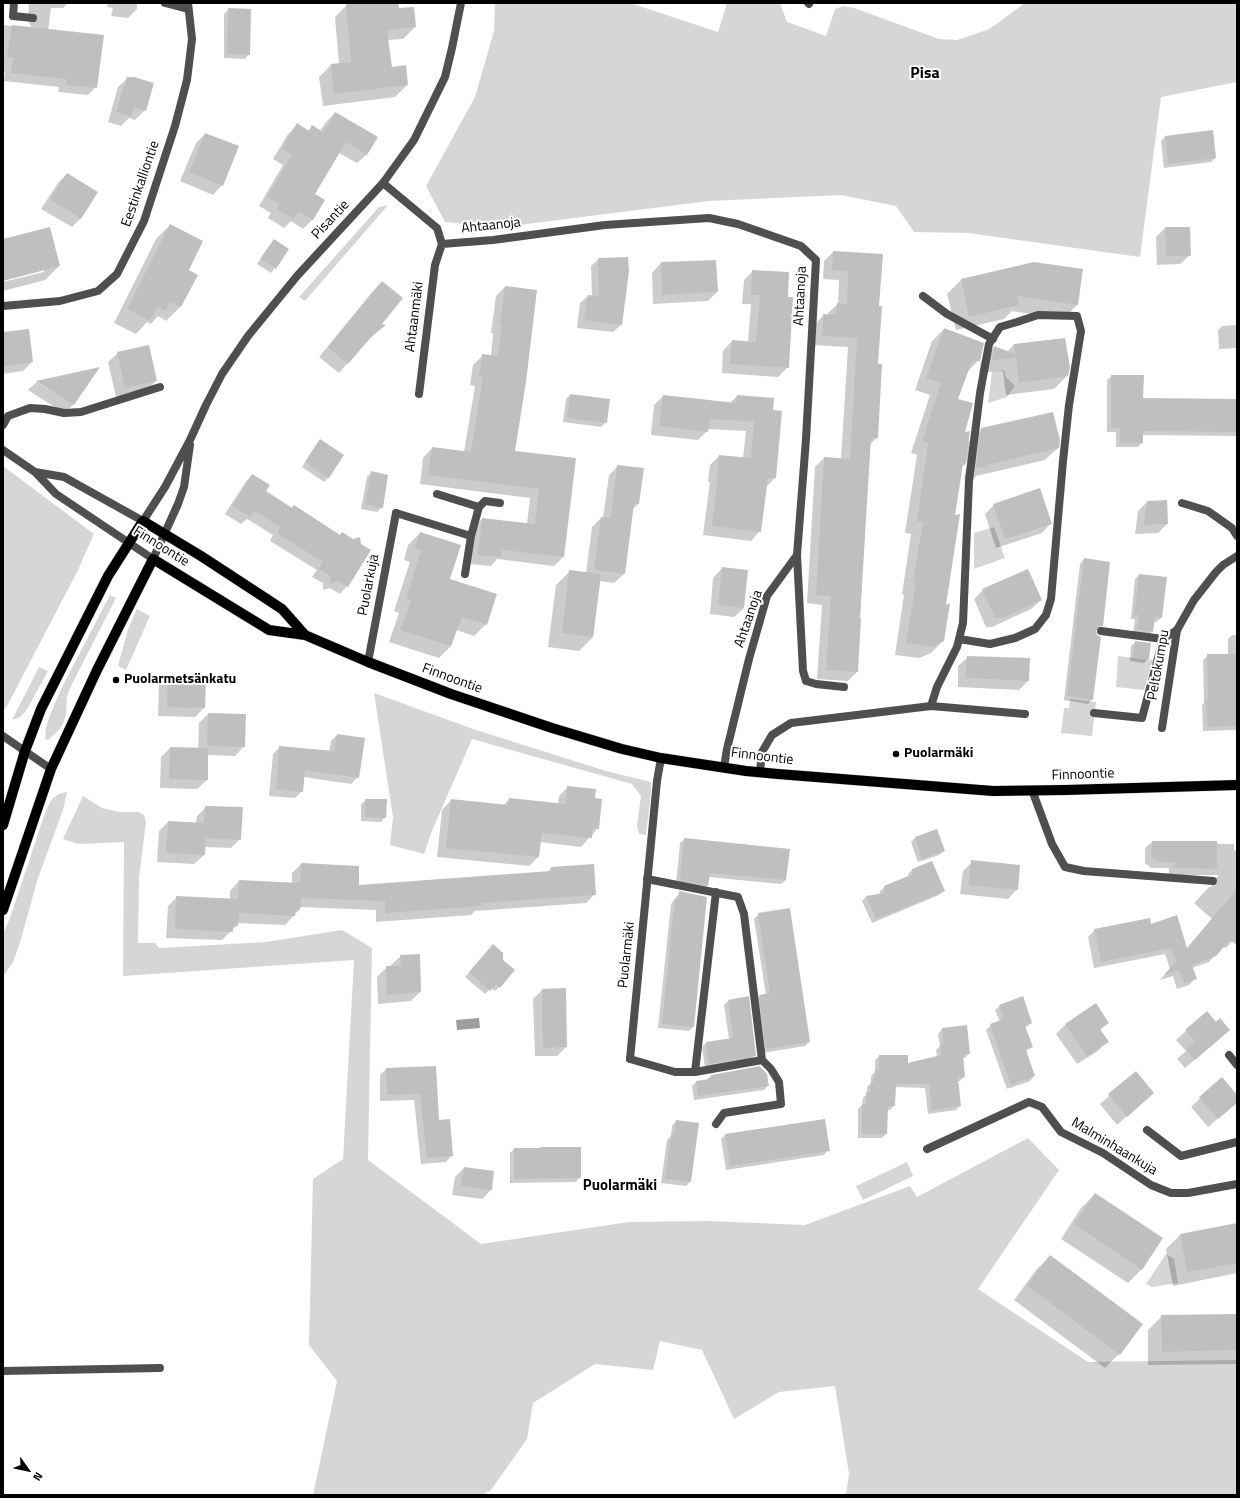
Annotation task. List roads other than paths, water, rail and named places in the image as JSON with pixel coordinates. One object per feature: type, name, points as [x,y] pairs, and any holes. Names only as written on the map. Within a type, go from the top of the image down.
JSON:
[{"type":"main road","name":"Finnoontie","points":[[143,522],[282,609],[305,635]]},
{"type":"main road","points":[[3,825],[25,751],[41,710],[108,576],[143,522]]},
{"type":"main road","name":"Finnoontie","points":[[153,559],[269,630],[305,635],[368,662],[451,694],[552,728],[622,749],[661,758],[760,772],[979,790],[1237,785]]},
{"type":"main road","points":[[3,910],[51,769],[97,670],[153,559]]},
{"type":"street","points":[[14,3],[13,16],[33,18]]},
{"type":"street","points":[[165,3],[188,6]]},
{"type":"street","name":"Pisantie","points":[[143,522],[165,487],[222,374],[248,336],[298,276],[383,183],[414,140],[445,77],[461,3]]},
{"type":"street","name":"Eestinkalliontie","points":[[3,306],[60,301],[98,291],[117,274],[144,221],[187,80],[192,39],[188,6]]},
{"type":"street","name":"Ahtaanoja","points":[[383,183],[437,228],[442,244],[493,240],[605,225],[709,218],[738,224],[801,246],[816,260],[806,439],[797,555],[768,596],[747,667],[724,767]]},
{"type":"street","name":"Ahtaanmäki","points":[[419,394],[435,265],[442,244]]},
{"type":"street","points":[[923,296],[948,314],[993,339]]},
{"type":"street","points":[[931,706],[937,687],[957,648],[959,639],[963,623],[969,481],[980,393],[989,344],[1000,327],[1038,315],[1077,316],[1081,331],[1069,405],[1051,599],[1046,615],[1035,629],[1015,638],[990,644],[959,639]]},
{"type":"street","points":[[3,425],[8,416],[30,408],[64,412],[81,412],[160,387]]},
{"type":"street","name":"Pisantie","points":[[164,534],[184,487],[190,440]]},
{"type":"street","name":"Finnoontie","points":[[3,450],[35,472],[56,494],[153,559]]},
{"type":"street","name":"Finnoontie","points":[[35,472],[64,477],[143,522]]},
{"type":"street","points":[[437,494],[479,507]]},
{"type":"street","points":[[465,574],[470,536],[479,507],[485,501],[500,503]]},
{"type":"street","points":[[1182,503],[1208,510],[1232,528],[1237,536]]},
{"type":"street","name":"Puolarkuja","points":[[368,662],[396,512],[470,536]]},
{"type":"street","points":[[153,559],[164,534]]},
{"type":"street","points":[[797,555],[803,671],[806,681],[816,684],[844,687]]},
{"type":"street","name":"Peltokumpu","points":[[1162,728],[1177,630],[1194,600],[1216,572],[1223,565],[1237,556]]},
{"type":"street","points":[[1101,630],[1164,639]]},
{"type":"street","points":[[1094,713],[1142,718],[1164,639],[1177,630]]},
{"type":"street","points":[[760,772],[762,752],[772,735],[791,723],[931,706],[1025,714]]},
{"type":"street","points":[[3,736],[51,769]]},
{"type":"street","name":"Puolarmäki","points":[[661,758],[657,781],[630,1059],[675,1072],[695,1072]]},
{"type":"street","points":[[1032,790],[1052,844],[1065,867],[1213,881]]},
{"type":"street","points":[[647,879],[738,897],[744,914],[762,1060],[771,1069],[779,1082],[781,1104],[724,1113],[716,1124]]},
{"type":"street","points":[[716,892],[695,1072],[762,1060]]},
{"type":"street","points":[[1229,1055],[1237,1065]]},
{"type":"street","name":"Malminhaankuja","points":[[927,1149],[1029,1102],[1042,1107],[1062,1132],[1103,1153],[1152,1185],[1171,1193],[1188,1192],[1237,1184]]},
{"type":"street","points":[[1147,1130],[1181,1156],[1237,1142]]},
{"type":"street","points":[[3,1370],[160,1368]]},
{"type":"place","name":"Puolarmetsänkatu","points":[[116,680]]},
{"type":"place","name":"Puolarmäki","points":[[896,754]]},
{"type":"district","name":"Pisa","points":[[925,74]]},
{"type":"district","name":"Puolarmäki","points":[[620,1186]]}]
